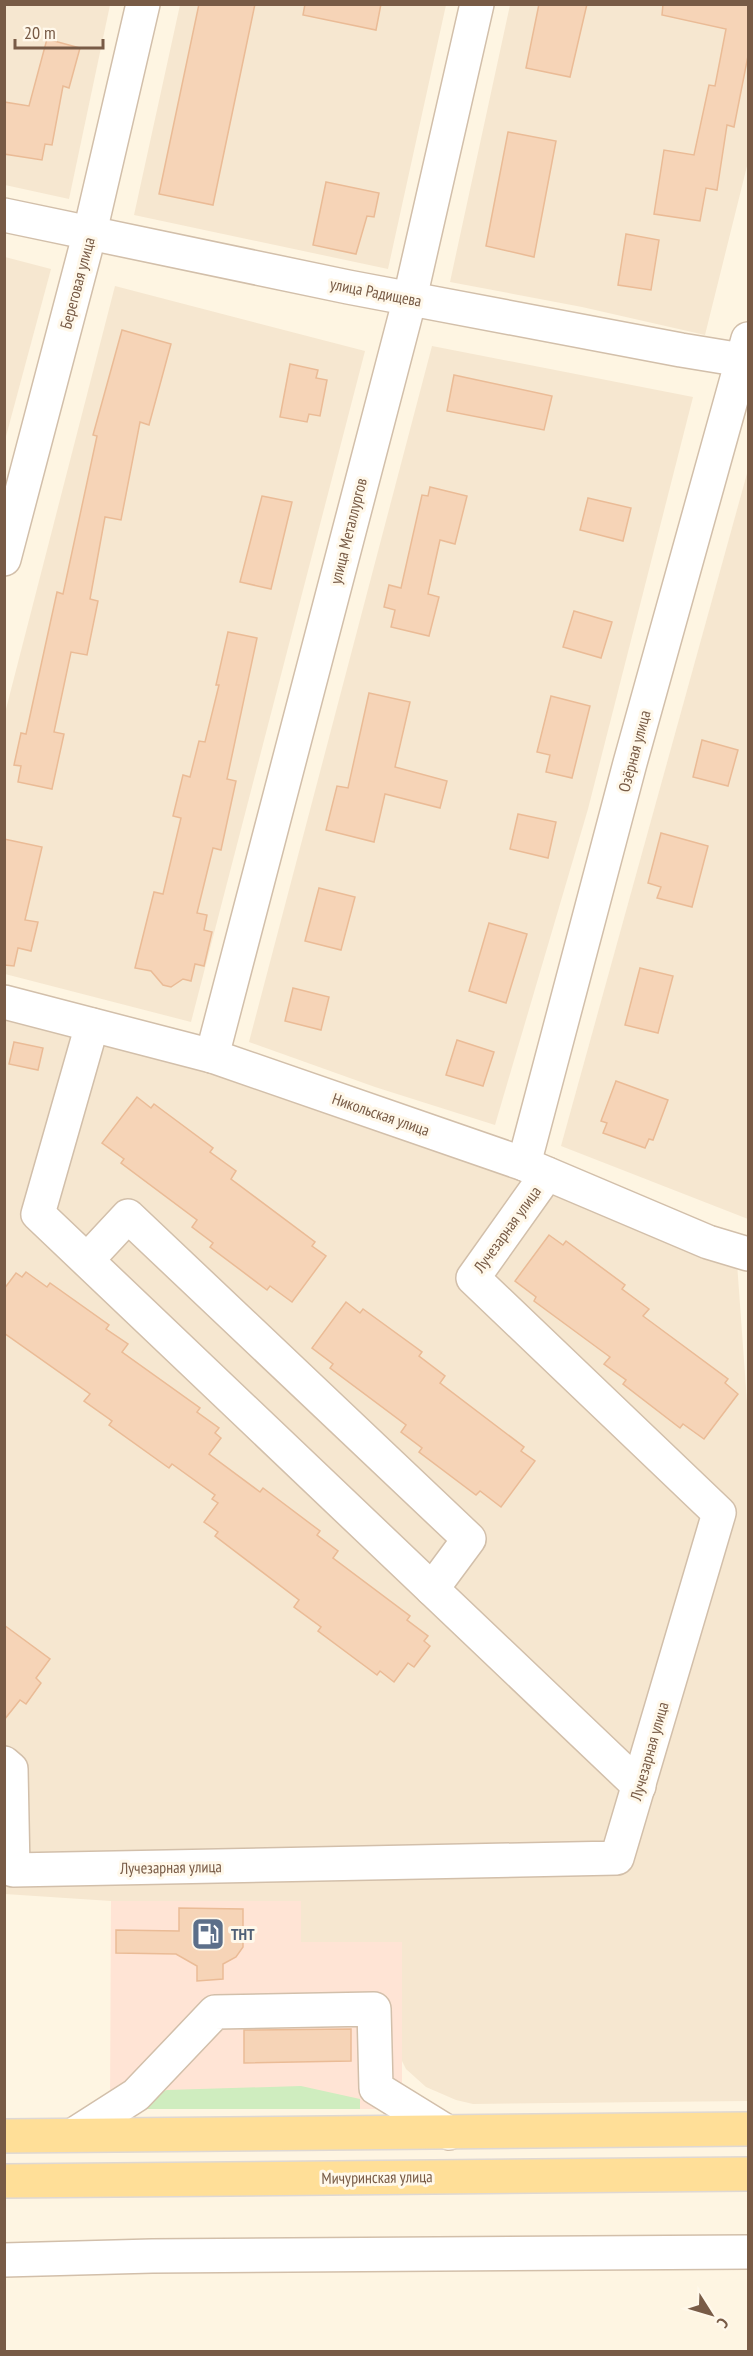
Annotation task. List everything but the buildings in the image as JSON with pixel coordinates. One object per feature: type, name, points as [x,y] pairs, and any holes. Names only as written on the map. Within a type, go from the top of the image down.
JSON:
[{"type":"main road","points":[[4,2136],[748,2129]]},
{"type":"main road","name":"Мичуринская улица","points":[[4,2181],[748,2174]]},
{"type":"street","name":"Береговая улица","points":[[4,559],[90,232],[143,4]]},
{"type":"street","name":"улица Металлургов","points":[[212,1056],[410,298],[477,4]]},
{"type":"street","name":"улица Радищева","points":[[4,215],[669,348],[747,353]]},
{"type":"street","name":"Озёрная улица","points":[[536,1169],[630,763],[747,353]]},
{"type":"street","name":"Никольская улица","points":[[4,1002],[212,1056],[536,1169],[708,1242],[748,1254]]},
{"type":"street","points":[[92,1024],[38,1214],[639,1786]]},
{"type":"street","name":"Лучезарная улица","points":[[4,1763],[11,1768],[13,1870],[617,1858],[719,1513],[473,1278],[536,1169]]},
{"type":"street","points":[[87,1260],[128,1216],[469,1539],[432,1589]]},
{"type":"street","points":[[75,2134],[136,2095],[215,2012],[374,2009],[376,2088],[449,2133]]},
{"type":"street","points":[[4,2260],[152,2256],[748,2252]]},
{"type":"shaded area","points":[[5,5],[110,5],[69,199],[5,185]]},
{"type":"shaded area","points":[[180,5],[446,5],[388,269],[134,215]]},
{"type":"shaded area","points":[[510,5],[748,5],[748,162],[705,335],[582,307],[450,282]]},
{"type":"shaded area","points":[[4,257],[51,269],[5,440]]},
{"type":"shaded area","points":[[115,286],[365,351],[191,1022],[5,974],[5,713]]},
{"type":"shaded area","points":[[432,346],[693,397],[588,809],[495,1125],[375,1087],[249,1042]]},
{"type":"shaded area","points":[[748,470],[748,1219],[561,1146]]},
{"type":"shaded area","points":[[4,1010],[351,1113],[737,1263],[748,1416],[748,2101],[473,2104],[456,2100],[426,2087],[406,2069],[402,2061],[402,1942],[300,1942],[300,1901],[111,1901],[5,1894]]},
{"type":"shaded area","points":[[111,1901],[301,1901],[301,1942],[402,1942],[402,2109],[110,2109]]},
{"type":"green space","points":[[301,2086],[360,2099],[360,2109],[135,2109],[135,2102],[167,2090]]},
{"type":"place","name":"ТНТ","points":[[208,1934]]}]
